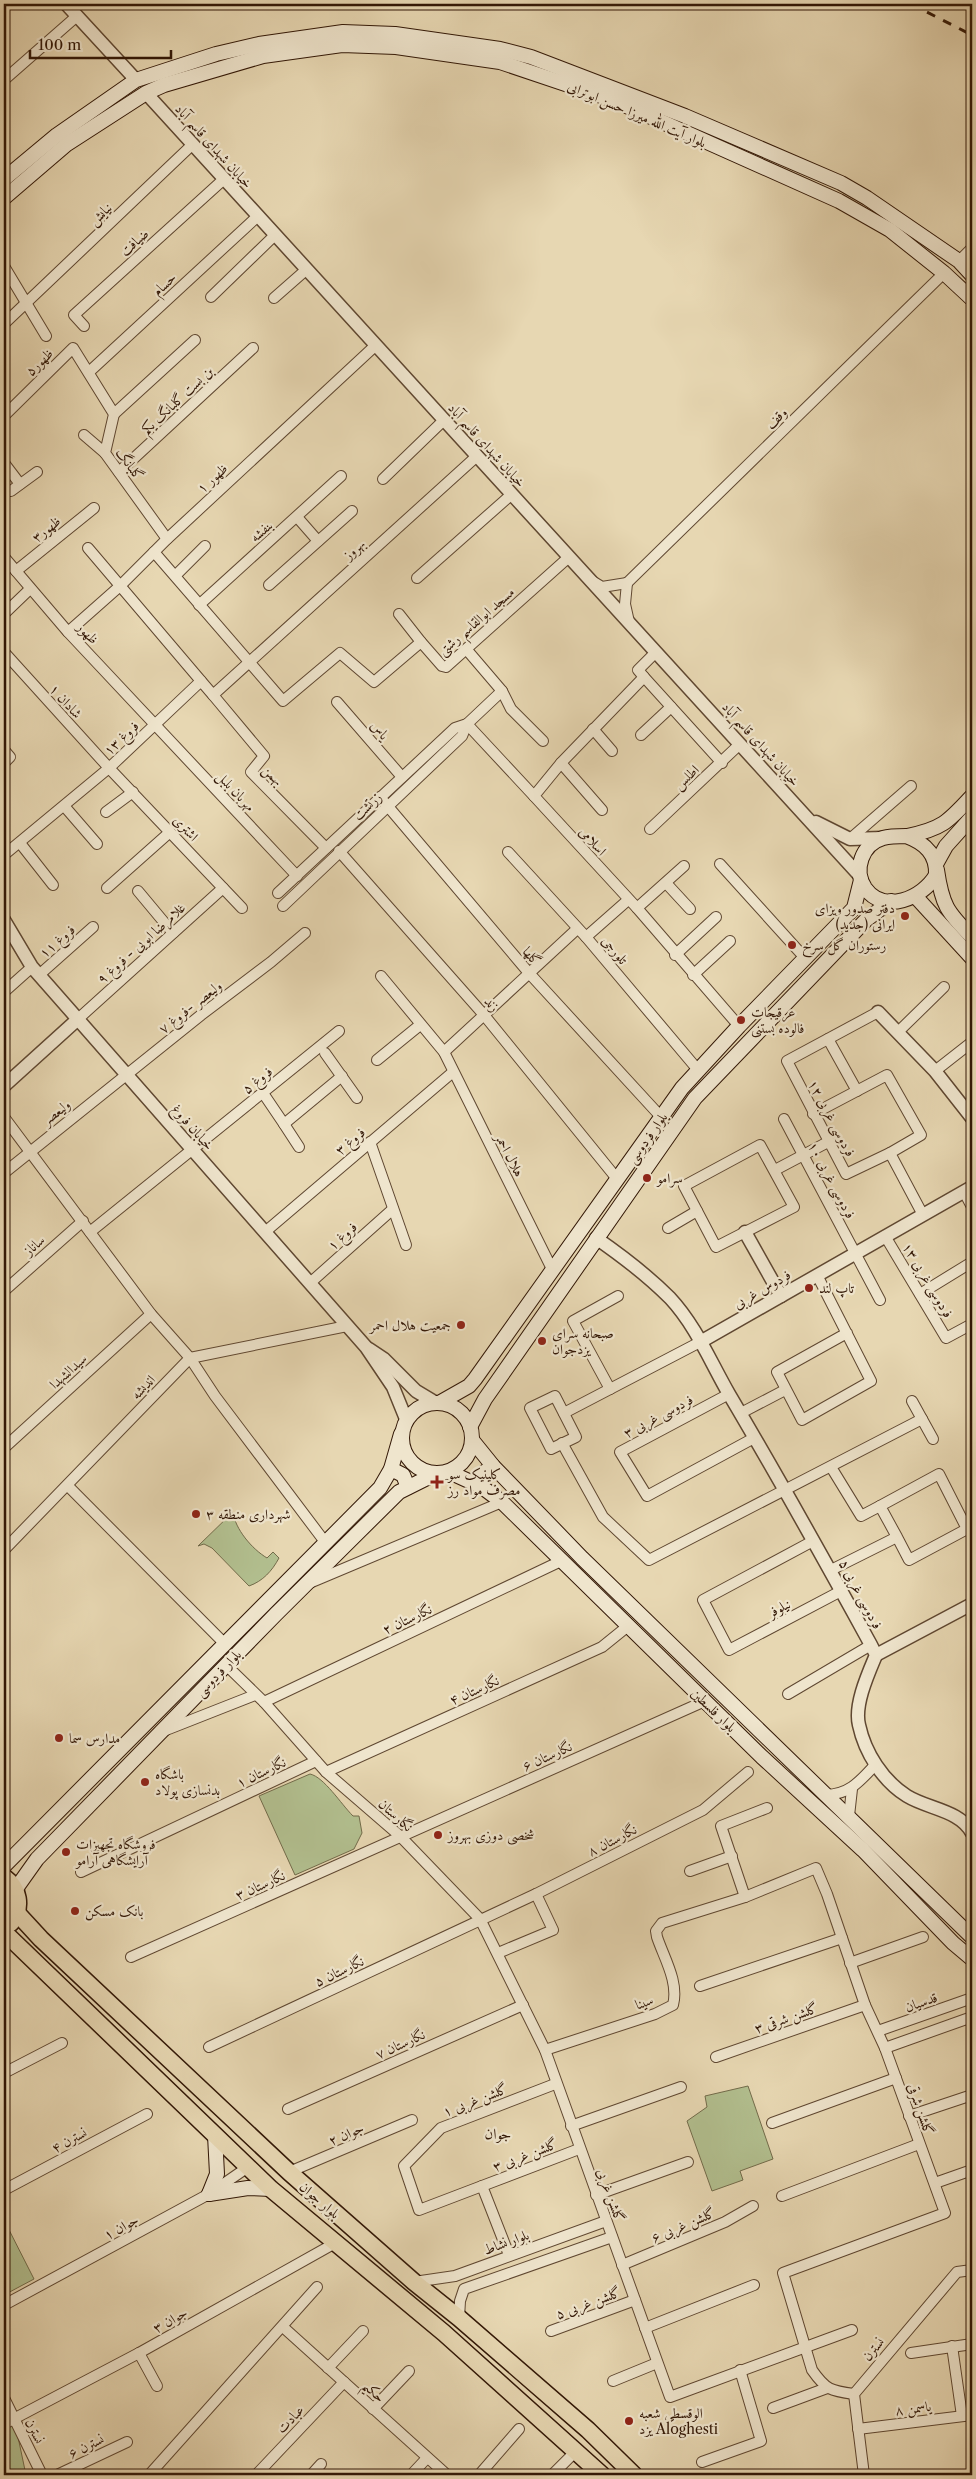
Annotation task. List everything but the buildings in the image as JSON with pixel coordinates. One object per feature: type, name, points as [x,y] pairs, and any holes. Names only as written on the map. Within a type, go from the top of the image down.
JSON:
[{"type":"main road","name":"بلوار آیت الله میرزا حسن ابوترابی","points":[[4,180],[57,135],[136,80],[216,54],[259,44],[318,34],[366,31],[500,49],[564,68],[685,116],[841,183],[867,198],[959,261],[972,274]]},
{"type":"main road","name":"بلوار آیت الله میرزا حسن ابوترابی","points":[[4,198],[67,144],[146,93],[183,79],[263,56],[342,45],[396,47],[500,62],[613,100],[839,201],[890,230],[944,273],[972,299]]},
{"type":"main road","points":[[136,80],[146,93]]},
{"type":"main road","points":[[972,796],[947,822],[932,831],[882,838],[871,845],[859,866],[860,878],[866,890],[877,898],[891,901],[916,897],[932,882],[936,866],[946,846],[972,818]]},
{"type":"main road","points":[[906,836],[918,840],[928,848],[936,866],[940,896],[949,914],[972,937]]},
{"type":"main road","name":"بلوار فردوسی","points":[[437,1403],[469,1386],[475,1379],[698,1070],[738,1026],[854,908],[860,878]]},
{"type":"main road","points":[[916,897],[972,958]]},
{"type":"main road","name":"بلوار فردوسی","points":[[471,1434],[490,1392],[695,1098],[718,1071],[866,920],[891,901]]},
{"type":"main road","points":[[475,1379],[479,1390],[490,1392]]},
{"type":"main road","points":[[437,1403],[458,1411],[471,1434],[469,1454],[461,1465],[442,1473],[421,1470],[410,1462],[403,1449],[401,1434],[406,1419],[425,1405],[437,1403]]},
{"type":"main road","name":"بلوار فردوسی","points":[[4,1866],[380,1488],[391,1469],[401,1434]]},
{"type":"main road","name":"بلوار فلسطین","points":[[471,1434],[493,1466],[582,1558],[969,1934]]},
{"type":"main road","points":[[482,1487],[482,1474],[493,1466]]},
{"type":"main road","points":[[391,1469],[403,1475],[408,1487]]},
{"type":"main road","name":"بلوار فردوسی","points":[[15,1890],[37,1858],[399,1492],[442,1473]]},
{"type":"main road","name":"بلوار فلسطین","points":[[442,1473],[482,1487],[502,1502],[705,1701],[863,1850],[953,1943],[972,1959]]},
{"type":"main road","points":[[4,1877],[15,1890],[18,1901],[17,1913],[4,1930]]},
{"type":"main road","name":"بلوار جوان","points":[[17,1913],[289,2172],[414,2282],[459,2318],[588,2430],[634,2475]]},
{"type":"main road","points":[[16,1944],[19,1933],[30,1927]]},
{"type":"main road","name":"بلوار جوان","points":[[4,1930],[16,1944],[271,2189],[452,2339],[577,2450],[602,2475]]},
{"type":"main road","points":[[953,1943],[969,1934]]},
{"type":"main road","points":[[209,2194],[217,2174],[215,2135]]},
{"type":"main road","points":[[248,2167],[264,2148]]},
{"type":"main road","points":[[209,2194],[248,2188],[271,2189]]},
{"type":"street","points":[[66,4],[136,80]]},
{"type":"street","points":[[4,80],[77,16]]},
{"type":"street","name":"خیابان شهدای قاسم آباد","points":[[146,93],[860,878]]},
{"type":"street","name":"نيايش","points":[[4,324],[193,144]]},
{"type":"street","name":"ضیافت","points":[[84,326],[74,315],[224,179]]},
{"type":"street","name":"حسام","points":[[89,372],[258,216]]},
{"type":"street","points":[[211,297],[275,235]]},
{"type":"street","points":[[959,261],[972,248]]},
{"type":"street","points":[[4,266],[46,336]]},
{"type":"street","points":[[274,298],[307,270]]},
{"type":"street","name":"وقف","points":[[627,583],[944,273]]},
{"type":"street","points":[[89,372],[114,414],[196,340]]},
{"type":"street","name":"ظهور ۱","points":[[68,632],[120,586],[167,539],[376,345]]},
{"type":"street","name":"ظهور۵","points":[[4,416],[73,348],[89,372]]},
{"type":"street","name":"بن بست گلبانگ یکم","points":[[119,472],[253,348]]},
{"type":"street","name":"گلبانگ","points":[[114,414],[104,453],[167,539]]},
{"type":"street","points":[[383,479],[444,420]]},
{"type":"street","points":[[84,435],[104,453]]},
{"type":"street","name":"بهروز","points":[[250,663],[477,456]]},
{"type":"street","points":[[4,463],[20,484]]},
{"type":"street","points":[[11,491],[37,472]]},
{"type":"street","name":"بنفشه","points":[[199,605],[341,476]]},
{"type":"street","points":[[418,578],[512,494]]},
{"type":"street","name":"ظهور۳","points":[[16,571],[94,508]]},
{"type":"street","points":[[269,585],[352,511]]},
{"type":"street","points":[[297,517],[318,541]]},
{"type":"street","points":[[176,575],[205,546]]},
{"type":"street","points":[[88,548],[213,695],[250,663],[199,605],[176,575],[154,552]]},
{"type":"street","name":"ظهور","points":[[4,557],[68,632],[156,724]]},
{"type":"street","name":"مسجد ابوالقاسم رشتی","points":[[250,663],[282,701],[340,653],[374,682],[422,642],[444,668],[467,650],[569,557]]},
{"type":"street","points":[[590,580],[602,586],[627,583],[625,604],[629,622]]},
{"type":"street","points":[[4,614],[30,589]]},
{"type":"street","points":[[399,614],[422,642]]},
{"type":"street","points":[[467,650],[502,691],[511,709],[543,741]]},
{"type":"street","name":"شادان ۱","points":[[4,652],[8,664],[109,768]]},
{"type":"street","points":[[656,652],[638,670],[722,763]]},
{"type":"street","points":[[534,796],[592,729],[644,677]]},
{"type":"street","name":"فروغ ۱۳","points":[[4,855],[109,768],[201,680]]},
{"type":"street","name":"زرتشت","points":[[283,906],[462,736],[467,724],[502,691]]},
{"type":"street","name":"بهمن","points":[[213,695],[264,756],[251,772],[326,848]]},
{"type":"street","name":"یاس","points":[[337,702],[402,777]]},
{"type":"street","points":[[641,735],[671,707]]},
{"type":"street","name":"مهربان بلبل","points":[[156,724],[297,876]]},
{"type":"street","name":"زرتشت","points":[[278,893],[455,728],[467,724]]},
{"type":"street","name":"اسلامی","points":[[467,724],[636,908],[738,1026]]},
{"type":"street","points":[[592,729],[612,751]]},
{"type":"street","name":"اطلس","points":[[650,829],[740,744]]},
{"type":"street","points":[[4,750],[10,757],[4,763]]},
{"type":"street","points":[[561,763],[602,810]]},
{"type":"street","name":"اشتری","points":[[109,768],[242,908]]},
{"type":"street","points":[[850,839],[911,786]]},
{"type":"street","points":[[106,812],[133,792]]},
{"type":"street","name":"گلها","points":[[380,797],[529,973],[662,1118]]},
{"type":"street","points":[[65,806],[97,844]]},
{"type":"street","points":[[807,818],[850,839],[882,838]]},
{"type":"street","points":[[106,888],[170,832]]},
{"type":"street","points":[[20,843],[52,885]]},
{"type":"street","name":"زند","points":[[339,852],[484,1015],[618,1180]]},
{"type":"street","name":"تلورجی","points":[[508,852],[586,937],[698,1070]]},
{"type":"street","points":[[312,861],[321,869]]},
{"type":"street","points":[[720,864],[806,958]]},
{"type":"street","points":[[636,908],[684,866]]},
{"type":"street","points":[[666,883],[690,909]]},
{"type":"street","name":"غلامرضا ابویی - فروغ ۹","points":[[78,1019],[223,888]]},
{"type":"street","points":[[138,891],[173,933]]},
{"type":"street","points":[[586,937],[628,900]]},
{"type":"street","points":[[675,955],[716,917]]},
{"type":"street","name":"خیابان فروغ","points":[[4,920],[35,971],[366,1348],[393,1387],[406,1419]]},
{"type":"street","name":"فروغ ۱۱","points":[[5,989],[35,971],[93,927]]},
{"type":"street","points":[[444,1052],[578,929]]},
{"type":"street","name":"ولیعصر -فروغ ۷","points":[[127,1075],[305,933]]},
{"type":"street","points":[[693,975],[730,941]]},
{"type":"street","name":"هلال احمر","points":[[381,976],[444,1052],[553,1271]]},
{"type":"street","points":[[898,1032],[944,987]]},
{"type":"street","points":[[878,1012],[971,1112]]},
{"type":"street","name":"فردوسی غربی ۱۲","points":[[878,1012],[787,1061],[846,1174],[890,1153]]},
{"type":"street","points":[[4,1086],[78,1019]]},
{"type":"street","points":[[377,1060],[420,1025]]},
{"type":"street","name":"فروغ ۵","points":[[90,1232],[339,1031]]},
{"type":"street","points":[[828,1039],[857,1091]]},
{"type":"street","points":[[935,1072],[972,1042]]},
{"type":"street","points":[[325,1053],[357,1098]]},
{"type":"street","name":"فروغ ۳","points":[[264,1232],[453,1072]]},
{"type":"street","name":"ولیعصر","points":[[4,1173],[29,1151],[127,1075]]},
{"type":"street","points":[[813,1114],[888,1075],[921,1135],[890,1153],[923,1215]]},
{"type":"street","points":[[284,1124],[342,1076]]},
{"type":"street","points":[[262,1093],[299,1147]]},
{"type":"street","points":[[4,1117],[151,1314],[190,1358],[215,1396],[325,1542]]},
{"type":"street","name":"فردوسی غربی ۱۰","points":[[784,1119],[880,1300]]},
{"type":"street","points":[[370,1142],[406,1245]]},
{"type":"street","points":[[775,1170],[828,1142]]},
{"type":"street","points":[[760,1145],[775,1170],[794,1207],[716,1247],[684,1186],[760,1145]]},
{"type":"street","points":[[968,1189],[972,1207]]},
{"type":"street","name":"فردوس غربی","points":[[564,1413],[702,1341],[968,1189]]},
{"type":"street","name":"فروغ ۱","points":[[310,1283],[393,1210]]},
{"type":"street","points":[[668,1228],[697,1211]]},
{"type":"street","name":"ساناز","points":[[4,1291],[83,1221]]},
{"type":"street","points":[[745,1232],[781,1296]]},
{"type":"street","name":"فردوسی غربی ۱۳","points":[[886,1236],[946,1338],[972,1324]]},
{"type":"street","name":"فردوسی غربی ۵","points":[[596,1238],[637,1268],[670,1298],[702,1341],[729,1394],[831,1570],[873,1650]]},
{"type":"street","points":[[920,1294],[972,1262]]},
{"type":"street","points":[[817,1275],[847,1333],[871,1381],[802,1420],[777,1372],[847,1333]]},
{"type":"street","points":[[610,1389],[573,1321],[618,1296]]},
{"type":"street","name":"سیدالشهدا","points":[[4,1448],[151,1314]]},
{"type":"street","points":[[190,1358],[347,1326]]},
{"type":"street","name":"خیابان فروغ","points":[[366,1348],[384,1359],[416,1390],[437,1403]]},
{"type":"street","name":"اندیشه","points":[[4,1550],[190,1358]]},
{"type":"street","points":[[741,1413],[785,1390]]},
{"type":"street","name":"فردوسی غربی ۳","points":[[729,1394],[620,1452],[647,1496],[754,1438]]},
{"type":"street","points":[[555,1396],[576,1437],[562,1443],[551,1449],[530,1408],[555,1396]]},
{"type":"street","points":[[912,1401],[933,1439]]},
{"type":"street","points":[[562,1443],[603,1517],[649,1560],[922,1419]]},
{"type":"street","points":[[831,1467],[861,1516],[940,1474],[968,1528],[909,1560],[880,1506]]},
{"type":"street","points":[[68,1486],[224,1644]]},
{"type":"street","points":[[306,1584],[502,1502]]},
{"type":"street","points":[[831,1570],[897,1537]]},
{"type":"street","name":"نیلوفر","points":[[814,1541],[703,1600],[730,1650],[841,1591]]},
{"type":"street","name":"نگارستان ۲","points":[[264,1702],[562,1561]]},
{"type":"street","points":[[788,1694],[873,1650],[972,1604]]},
{"type":"street","name":"نگارستان ۴","points":[[326,1772],[602,1647],[628,1626]]},
{"type":"street","points":[[873,1650],[861,1698],[859,1724],[875,1765],[884,1778],[907,1796],[958,1818],[968,1825],[972,1833]]},
{"type":"street","name":"نگارستان","points":[[226,1665],[264,1702],[326,1772],[400,1836],[480,1919],[523,2005]]},
{"type":"street","points":[[160,1732],[255,1695]]},
{"type":"street","name":"نگارستان ۶","points":[[400,1836],[705,1701]]},
{"type":"street","name":"نگارستان ۱","points":[[81,1872],[316,1761]]},
{"type":"street","points":[[826,1795],[843,1793],[852,1789],[875,1765]]},
{"type":"street","name":"نگارستان ۸","points":[[480,1919],[536,1894],[703,1810],[748,1772]]},
{"type":"street","points":[[849,1816],[852,1789]]},
{"type":"street","points":[[745,1897],[721,1826],[767,1808]]},
{"type":"street","name":"نگارستان ۳","points":[[130,1957],[302,1882],[400,1836]]},
{"type":"street","points":[[690,1871],[732,1856]]},
{"type":"street","name":"گلشن شرقی","points":[[658,1926],[675,1917],[745,1897],[816,1868],[827,1894],[865,2005],[885,2048],[935,2183],[944,2213],[783,2274],[812,2370],[827,2388]]},
{"type":"street","points":[[498,1952],[553,1930],[536,1894]]},
{"type":"street","name":"نگارستان ۵","points":[[209,2047],[480,1919]]},
{"type":"street","name":"سینا","points":[[545,2050],[655,2014],[673,2005],[674,1990],[656,1937],[658,1926]]},
{"type":"street","points":[[850,1963],[923,1937]]},
{"type":"street","points":[[700,1986],[842,1938]]},
{"type":"street","name":"قدسیان","points":[[878,2031],[972,1998]]},
{"type":"street","name":"گلشن غربی","points":[[523,2005],[545,2050],[555,2084],[670,2397],[740,2370]]},
{"type":"street","name":"نگارستان ۷","points":[[288,2109],[523,2005]]},
{"type":"street","name":"گلشن شرقی ۳","points":[[716,2057],[865,2005]]},
{"type":"street","points":[[885,2048],[972,2017]]},
{"type":"street","points":[[4,2073],[62,2043]]},
{"type":"street","points":[[772,2123],[896,2078]]},
{"type":"street","name":"گلشن غربی ۱","points":[[419,2210],[404,2166],[441,2128],[555,2084]]},
{"type":"street","points":[[571,2126],[681,2087]]},
{"type":"street","points":[[909,2116],[972,2094]]},
{"type":"street","name":"نسترن ۴","points":[[4,2190],[147,2114]]},
{"type":"street","name":"جوان ۲","points":[[289,2172],[412,2120]]},
{"type":"street","points":[[782,2196],[919,2144]]},
{"type":"street","name":"گلشن غربی ۳","points":[[419,2210],[579,2149]]},
{"type":"street","points":[[596,2196],[688,2162]]},
{"type":"street","name":"جوان ۱","points":[[4,2305],[209,2194],[248,2167]]},
{"type":"street","points":[[935,2183],[972,2170]]},
{"type":"street","name":"گلشن غربی ۳","points":[[482,2186],[509,2255]]},
{"type":"street","name":"گلشن غربی ۶","points":[[622,2265],[725,2222],[753,2206]]},
{"type":"street","name":"بلوار نشاط","points":[[414,2282],[455,2276],[606,2221]]},
{"type":"street","points":[[455,2276],[453,2282],[456,2287],[464,2289],[612,2237]]},
{"type":"street","name":"جوان ۳","points":[[4,2424],[139,2353],[337,2242]]},
{"type":"street","name":"نسترن","points":[[854,2394],[957,2272],[972,2270]]},
{"type":"street","points":[[645,2328],[754,2285]]},
{"type":"street","points":[[149,2475],[317,2287]]},
{"type":"street","points":[[459,2318],[460,2301],[464,2289]]},
{"type":"street","name":"گلشن غربی ۵","points":[[551,2332],[635,2300]]},
{"type":"street","name":"حکیم","points":[[283,2327],[447,2475]]},
{"type":"street","points":[[702,2462],[761,2441],[740,2370],[852,2330]]},
{"type":"street","points":[[328,2368],[363,2331]]},
{"type":"street","points":[[911,2353],[972,2344]]},
{"type":"street","points":[[952,2346],[967,2416]]},
{"type":"street","points":[[139,2353],[157,2386]]},
{"type":"street","points":[[613,2381],[657,2364]]},
{"type":"street","points":[[373,2409],[409,2371]]},
{"type":"street","name":"عبادت","points":[[256,2475],[344,2382]]},
{"type":"street","points":[[773,2408],[827,2388],[835,2393],[854,2394],[864,2475]]},
{"type":"street","name":"نسترن","points":[[4,2398],[42,2475]]},
{"type":"street","name":"یاسمن ۸","points":[[858,2429],[967,2416]]},
{"type":"street","points":[[479,2475],[519,2429]]},
{"type":"street","name":"نسترن ۶","points":[[57,2475],[127,2442]]},
{"type":"street","points":[[552,2475],[577,2450]]},
{"type":"street","points":[[411,2475],[427,2458]]},
{"type":"street","points":[[311,2475],[321,2464]]},
{"type":"green space","points":[[233,1512],[237,1525],[250,1544],[267,1558],[273,1552],[279,1558],[267,1575],[249,1586],[212,1548],[204,1544],[198,1546]]},
{"type":"green space","points":[[310,1774],[327,1785],[353,1816],[359,1816],[362,1833],[354,1849],[295,1875],[259,1796]]},
{"type":"green space","points":[[748,2086],[773,2159],[740,2171],[743,2180],[712,2191],[687,2121],[707,2107],[705,2096]]},
{"type":"green space","points":[[4,2220],[34,2279],[4,2295]]},
{"type":"green space","points":[[14,2418],[26,2475],[4,2475],[4,2425]]},
{"type":"railway","points":[[911,4],[972,35]]},
{"type":"place","name":"دفتر صدور ویزای ایرانی (جدید)","points":[[905,916]]},
{"type":"place","name":"رستوران گل سرخ","points":[[792,945]]},
{"type":"place","name":"عرقیجات فالوده بستنی","points":[[741,1020]]},
{"type":"place","name":"سرامو","points":[[647,1178]]},
{"type":"place","name":"تاپ لند","points":[[809,1288]]},
{"type":"place","name":"جمعیت هلال احمر","points":[[461,1325]]},
{"type":"place","name":"صبحانه سرای یزدجوان","points":[[542,1341]]},
{"type":"place","name":"کلینیک سو مصرف مواد رز","points":[[437,1482]]},
{"type":"place","name":"شهرداری منطقه ۳","points":[[196,1514]]},
{"type":"place","name":"مدارس سما","points":[[59,1738]]},
{"type":"place","name":"باشگاه بدنسازی پولاد","points":[[145,1782]]},
{"type":"place","name":"شخصی دوزی بهروز","points":[[438,1835]]},
{"type":"place","name":"فروشگاه تجهیزات آرایشگاهی آرامو","points":[[66,1852]]},
{"type":"place","name":"بانک مسکن","points":[[75,1911]]},
{"type":"place","name":"الوقسطی شعبه یزد Aloghesti","points":[[629,2421]]},
{"type":"district","name":"جوان","points":[[498,2134]]}]
